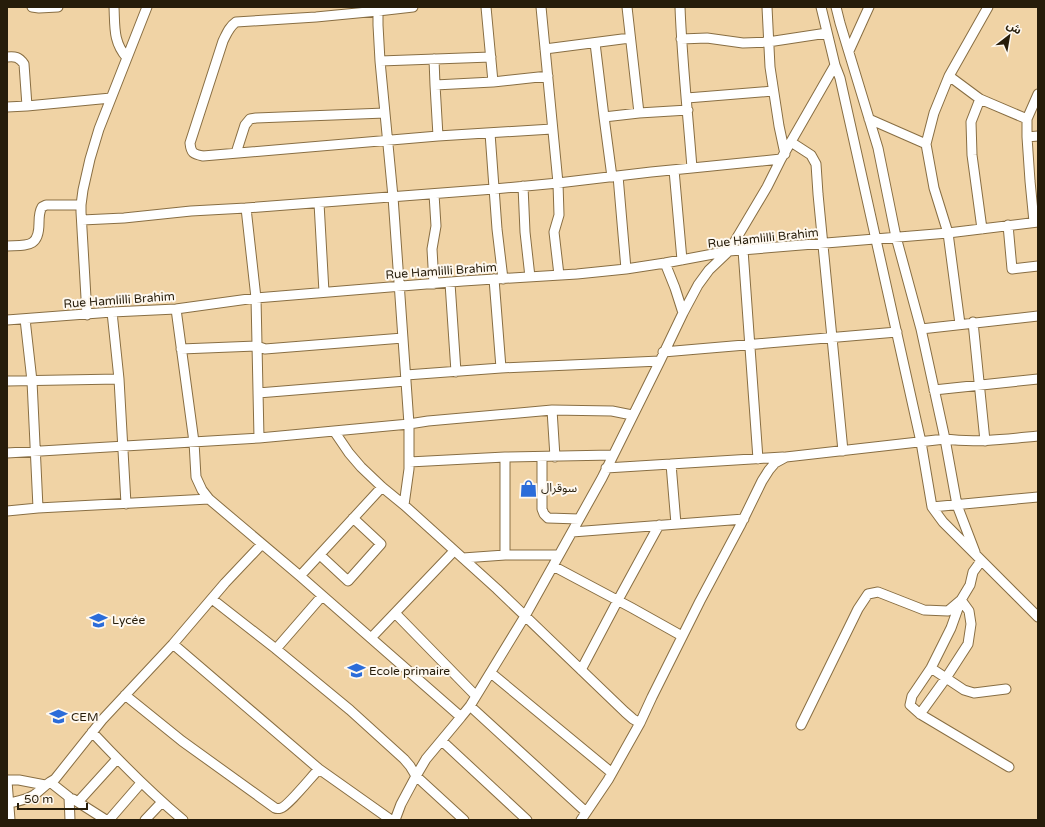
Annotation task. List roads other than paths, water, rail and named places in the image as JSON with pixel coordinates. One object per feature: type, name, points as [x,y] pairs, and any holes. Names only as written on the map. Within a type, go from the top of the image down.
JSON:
[{"type":"street","points":[[32,7],[58,7]]},
{"type":"street","points":[[114,7],[116,38],[127,58]]},
{"type":"street","points":[[87,315],[81,205],[90,159],[99,129],[147,7]]},
{"type":"street","points":[[412,7],[316,17],[236,22],[228,30],[223,40],[190,143],[194,154],[203,156],[438,136],[552,129]]},
{"type":"street","points":[[486,7],[493,82]]},
{"type":"street","points":[[541,7],[558,183],[559,215],[554,232],[559,275]]},
{"type":"street","points":[[627,7],[639,113]]},
{"type":"street","points":[[680,7],[681,39],[692,168]]},
{"type":"street","points":[[767,7],[770,67],[783,157]]},
{"type":"street","points":[[821,7],[835,65],[840,78],[897,332],[921,442],[932,507],[943,522],[1038,618]]},
{"type":"street","points":[[836,7],[878,148],[896,237],[921,329],[945,440],[957,505],[979,559],[973,572],[970,585],[961,600],[951,628],[931,668],[912,696],[910,705],[920,714],[1009,767]]},
{"type":"street","points":[[849,51],[869,7]]},
{"type":"street","points":[[960,324],[948,233],[934,188],[926,144],[934,113],[949,76],[988,7]]},
{"type":"street","points":[[378,11],[380,61],[393,197],[409,424],[410,462],[404,505]]},
{"type":"street","points":[[681,39],[707,38],[743,43],[768,42],[827,32]]},
{"type":"street","points":[[545,49],[630,38]]},
{"type":"street","points":[[595,43],[604,117],[615,176],[626,269]]},
{"type":"street","points":[[7,57],[14,56],[20,58],[24,64],[27,106]]},
{"type":"street","points":[[380,61],[491,57]]},
{"type":"street","points":[[434,59],[438,136]]},
{"type":"street","points":[[395,820],[401,804],[426,759],[470,706],[525,616],[579,520],[613,455],[683,312],[698,285],[709,270],[729,251],[767,187],[835,65]]},
{"type":"street","points":[[840,78],[855,72]]},
{"type":"street","points":[[435,85],[493,82],[548,76]]},
{"type":"street","points":[[949,76],[980,99],[1027,118]]},
{"type":"street","points":[[686,98],[773,91]]},
{"type":"street","points":[[1036,222],[1030,181],[1027,118],[1038,94]]},
{"type":"street","points":[[7,107],[111,98]]},
{"type":"street","points":[[980,99],[971,122],[972,155],[982,229]]},
{"type":"street","points":[[604,117],[688,110]]},
{"type":"street","points":[[236,153],[245,125],[250,120],[256,118],[385,113]]},
{"type":"street","points":[[869,119],[926,144]]},
{"type":"street","points":[[490,133],[497,229],[501,368]]},
{"type":"street","points":[[1027,137],[1038,136]]},
{"type":"street","points":[[791,142],[811,155],[816,164],[822,244],[842,451]]},
{"type":"street","points":[[82,220],[494,189],[783,157]]},
{"type":"street","points":[[674,170],[682,260]]},
{"type":"street","points":[[523,186],[525,232],[530,277]]},
{"type":"street","points":[[434,194],[436,218],[432,249],[434,284]]},
{"type":"street","points":[[319,203],[324,292]]},
{"type":"street","points":[[7,246],[29,245],[33,242],[39,231],[39,214],[42,207],[46,205],[81,205]]},
{"type":"street","points":[[246,208],[256,298],[259,438]]},
{"type":"street","name":"Rue Hamlilli Brahim","points":[[7,320],[176,309],[256,298],[626,269],[729,251],[876,240],[1036,222]]},
{"type":"street","points":[[1008,225],[1012,269],[1038,266]]},
{"type":"street","points":[[743,250],[758,459]]},
{"type":"street","points":[[666,263],[683,312]]},
{"type":"street","points":[[450,283],[456,372]]},
{"type":"street","points":[[176,309],[194,442],[196,476],[202,490],[210,499],[461,717]]},
{"type":"street","points":[[112,312],[119,379],[126,504]]},
{"type":"street","points":[[921,329],[973,322],[1038,316]]},
{"type":"street","points":[[25,319],[32,381],[38,508]]},
{"type":"street","points":[[973,322],[985,441]]},
{"type":"street","points":[[663,352],[897,332]]},
{"type":"street","points":[[181,349],[257,346],[265,349],[403,338]]},
{"type":"street","points":[[258,393],[501,368],[660,361]]},
{"type":"street","points":[[7,381],[119,379]]},
{"type":"street","points":[[934,390],[1038,379]]},
{"type":"street","points":[[7,453],[259,438],[552,410],[612,411],[632,415]]},
{"type":"street","points":[[552,410],[555,457]]},
{"type":"street","points":[[334,431],[348,453],[382,487],[463,558],[624,712],[640,723]]},
{"type":"street","points":[[606,468],[786,457],[945,440],[985,441],[1038,436]]},
{"type":"street","points":[[410,462],[505,457],[613,455]]},
{"type":"street","points":[[505,457],[505,555]]},
{"type":"street","points":[[542,457],[542,509],[544,514],[548,518],[579,520]]},
{"type":"street","points":[[470,706],[583,816],[612,773],[640,723],[682,636],[744,519],[762,481],[769,470],[779,460],[786,457]]},
{"type":"street","points":[[671,464],[676,524]]},
{"type":"street","points":[[300,576],[382,487]]},
{"type":"street","points":[[932,507],[1038,497]]},
{"type":"street","points":[[7,511],[210,499]]},
{"type":"street","points":[[320,555],[348,581],[381,544],[353,518]]},
{"type":"street","points":[[572,532],[744,519]]},
{"type":"street","points":[[581,670],[658,525]]},
{"type":"street","points":[[9,802],[24,800],[48,784],[59,774],[92,732],[173,644],[225,583],[262,544]]},
{"type":"street","points":[[371,638],[454,551]]},
{"type":"street","points":[[463,558],[505,555],[559,555]]},
{"type":"street","points":[[553,566],[682,636]]},
{"type":"street","points":[[801,725],[858,609],[868,594],[878,592],[924,610],[948,611],[961,600]]},
{"type":"street","points":[[276,649],[322,596]]},
{"type":"street","points":[[212,599],[350,710],[404,759],[414,771],[416,776],[464,820]]},
{"type":"street","points":[[920,714],[968,644],[972,624],[969,611],[961,600]]},
{"type":"street","points":[[395,613],[476,696]]},
{"type":"street","points":[[173,644],[319,769],[391,820]]},
{"type":"street","points":[[931,668],[964,690],[974,693],[1006,689]]},
{"type":"street","points":[[491,673],[612,773]]},
{"type":"street","points":[[125,695],[182,740],[275,808],[282,808],[319,769]]},
{"type":"street","points":[[92,732],[141,783],[183,820]]},
{"type":"street","points":[[442,741],[527,820]]},
{"type":"street","points":[[78,802],[117,759]]},
{"type":"street","points":[[10,820],[7,781],[19,780],[48,784],[108,820],[141,783]]},
{"type":"street","points":[[69,797],[70,820]]},
{"type":"street","points":[[145,820],[162,802]]},
{"type":"place","name":"سوقرال","points":[[528,488]]},
{"type":"place","name":"Lycée","points":[[99,620]]},
{"type":"place","name":"Ecole primaire","points":[[356,671]]},
{"type":"place","name":"CEM","points":[[58,717]]}]
